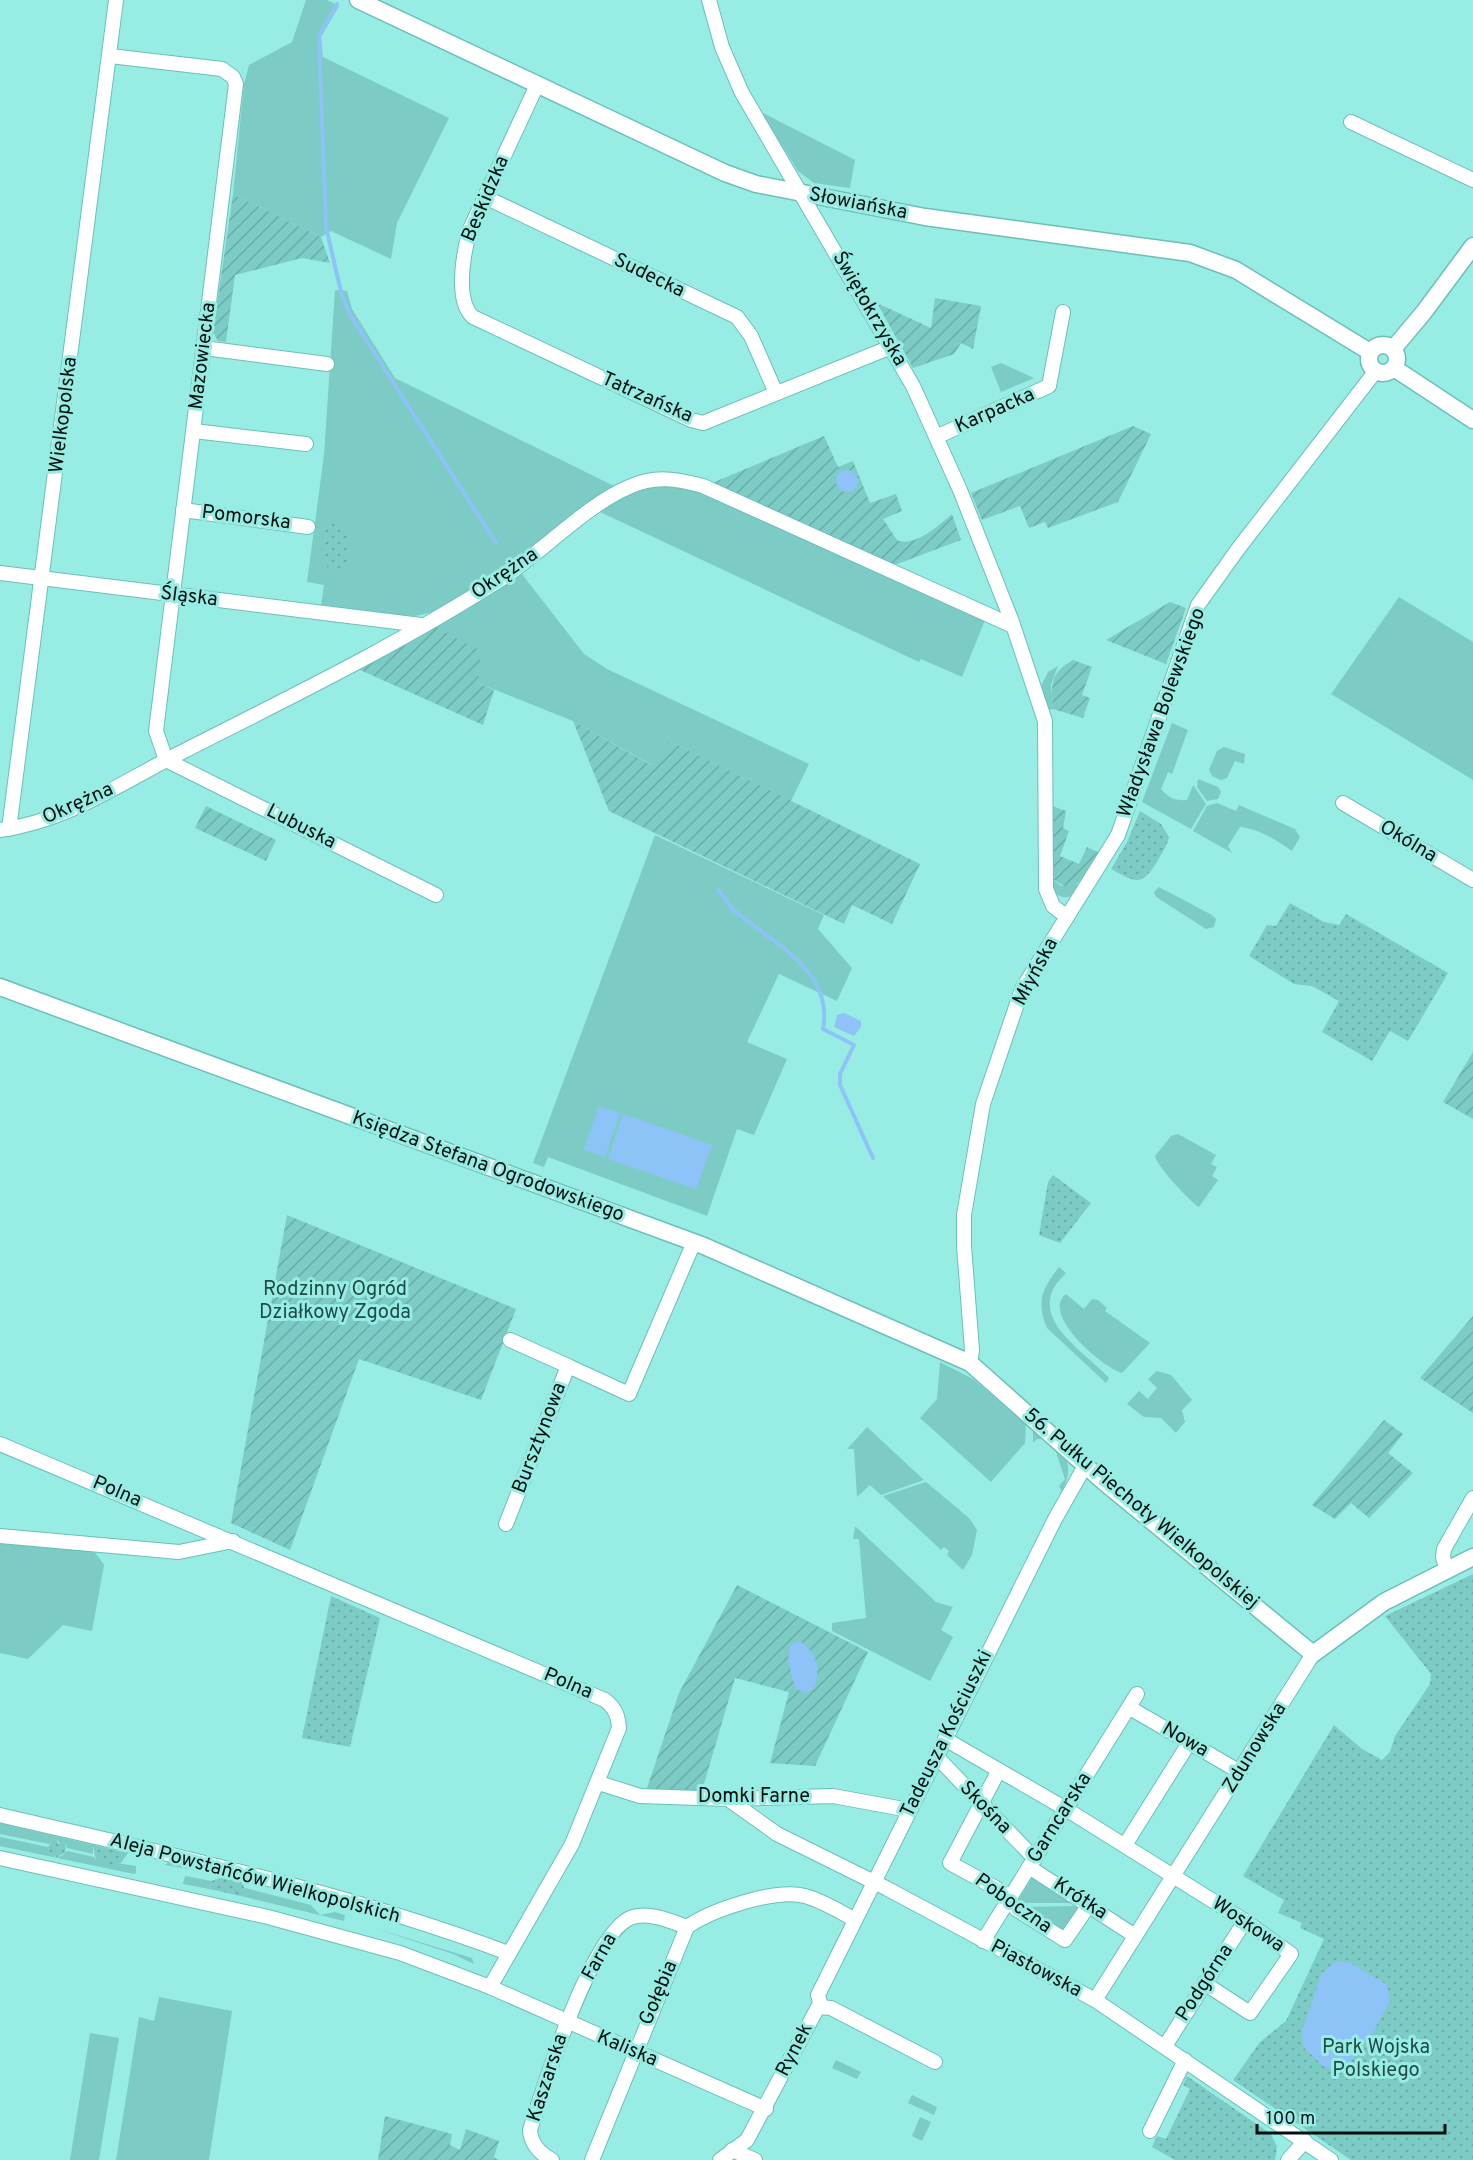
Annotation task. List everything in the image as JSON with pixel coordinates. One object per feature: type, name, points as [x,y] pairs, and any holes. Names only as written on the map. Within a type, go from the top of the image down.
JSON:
[{"type":"street","name":"Wielkopolska","points":[[5,829],[42,579],[116,0]]},
{"type":"street","name":"Słowiańska","points":[[358,0],[724,173],[756,184],[946,221],[1190,253],[1245,275],[1370,352]]},
{"type":"street","name":"Świętokrzyska","points":[[709,0],[722,47],[742,93],[773,151],[801,192],[891,347],[936,437],[960,490],[1013,626]]},
{"type":"street","name":"Mazowiecka","points":[[110,56],[222,69],[233,77],[236,84],[156,731],[166,760]]},
{"type":"street","name":"Beskidzka","points":[[472,317],[464,305],[463,259],[470,229],[537,85]]},
{"type":"street","points":[[1351,122],[1473,180]]},
{"type":"street","name":"Sudecka","points":[[484,197],[737,318],[751,336],[776,393]]},
{"type":"street","points":[[1393,349],[1473,246]]},
{"type":"street","name":"Karpacka","points":[[936,437],[1049,386],[1063,312]]},
{"type":"street","name":"Tatrzańska","points":[[472,317],[698,422],[707,422],[891,347]]},
{"type":"street","points":[[1383,345],[1393,349],[1397,362],[1394,368],[1385,374],[1376,372],[1369,364],[1370,352],[1383,345]]},
{"type":"street","points":[[204,348],[327,364]]},
{"type":"street","points":[[1394,368],[1473,420]]},
{"type":"street","name":"Władysława Bolewskiego","points":[[1067,917],[1118,835],[1198,605],[1376,372]]},
{"type":"street","points":[[194,431],[306,444]]},
{"type":"street","name":"Okrężna","points":[[5,829],[41,821],[81,807],[166,760],[384,647],[521,565],[613,496],[651,479],[673,478],[703,486],[1013,626]]},
{"type":"street","name":"Pomorska","points":[[183,510],[308,527]]},
{"type":"street","name":"Śląska","points":[[0,573],[421,625]]},
{"type":"street","points":[[377,621],[385,637],[384,647]]},
{"type":"street","name":"Młyńska","points":[[970,1363],[972,1350],[964,1246],[964,1215],[983,1104],[1022,989],[1067,917],[1053,906],[1046,889],[1045,721],[1013,626]]},
{"type":"street","name":"Lubuska","points":[[166,760],[436,895]]},
{"type":"street","name":"Okólna","points":[[1343,803],[1473,880]]},
{"type":"street","name":"Księdza Stefana Ogrodowskiego","points":[[0,987],[694,1242],[970,1363]]},
{"type":"street","name":"Bursztynowa","points":[[506,1524],[568,1366],[629,1394],[694,1242]]},
{"type":"street","points":[[510,1340],[568,1366]]},
{"type":"street","name":"56. Pułku Piechoty Wielkopolskiej","points":[[970,1363],[1085,1466],[1313,1654]]},
{"type":"street","name":"Polna","points":[[0,1444],[605,1700],[619,1717],[619,1728],[599,1783],[572,1844],[490,1986]]},
{"type":"street","name":"Tadeusza Kościuszki","points":[[821,2006],[818,1995],[1054,1519],[1085,1466]]},
{"type":"street","points":[[1447,1571],[1443,1557],[1444,1549],[1473,1498]]},
{"type":"street","points":[[0,1536],[179,1552],[233,1541]]},
{"type":"street","name":"Zdunowska","points":[[1095,2000],[1313,1654],[1384,1602],[1473,1557]]},
{"type":"street","name":"Garncarska","points":[[983,1941],[1137,1694]]},
{"type":"street","name":"Nowa","points":[[1130,1708],[1240,1772]]},
{"type":"street","name":"Woskowa","points":[[945,1739],[1125,1845],[1291,1954],[1250,2013],[1204,1983]]},
{"type":"street","points":[[1125,1845],[1190,1743]]},
{"type":"street","name":"Skośna","points":[[936,1756],[1032,1863]]},
{"type":"street","points":[[980,1804],[999,1770]]},
{"type":"street","name":"Domki Farne","points":[[599,1783],[640,1796],[728,1798],[833,1796],[909,1810]]},
{"type":"street","name":"Piastowska","points":[[728,1798],[740,1805],[763,1826],[874,1882],[1095,2000],[1331,2160]]},
{"type":"street","name":"Poboczna","points":[[980,1804],[950,1863],[1003,1892],[1016,1909],[1065,1940],[1089,1905]]},
{"type":"street","name":"Aleja Powstańców Wielkopolskich","points":[[0,1815],[221,1866],[388,1913],[508,1953]]},
{"type":"street","name":"Aleja Powstańców Wielkopolskich","points":[[0,1858],[153,1890],[344,1936],[490,1986]]},
{"type":"street","name":"Krótka","points":[[1032,1863],[1130,1932]]},
{"type":"street","points":[[687,1927],[698,1919],[754,1900],[792,1894],[821,1902],[855,1920]]},
{"type":"street","name":"Farna","points":[[566,2022],[608,1939],[621,1922],[634,1916],[645,1916],[687,1927]]},
{"type":"street","name":"Podgórna","points":[[1165,2046],[1245,1922]]},
{"type":"street","name":"Gołębia","points":[[592,2160],[634,2052],[687,1927]]},
{"type":"street","name":"Kaliska","points":[[490,1986],[566,2022],[766,2109]]},
{"type":"street","name":"Rynek","points":[[720,2160],[747,2140],[766,2109],[816,2009],[821,2006],[831,2008],[935,2062]]},
{"type":"street","name":"Kaszarska","points":[[552,2160],[541,2154],[531,2139],[531,2130],[566,2022]]},
{"type":"street","points":[[1150,2131],[1185,2060]]},
{"type":"street","points":[[1288,2160],[1305,2141]]},
{"type":"street","points":[[732,2150],[755,2160]]},
{"type":"green space","points":[[306,0],[327,0],[339,6],[321,37],[323,57],[449,118],[397,223],[391,259],[331,231],[321,237],[233,194],[244,84],[249,65],[292,42]]},
{"type":"green space","points":[[761,112],[855,160],[850,188],[814,183],[798,171]]},
{"type":"green space","points":[[233,194],[321,237],[330,263],[302,258],[235,275],[226,342],[218,341],[213,332]]},
{"type":"green space","points":[[335,290],[347,291],[352,309],[395,378],[618,488],[544,544],[437,611],[415,616],[395,615],[321,605],[324,585],[307,582],[324,455]]},
{"type":"green space","points":[[935,298],[981,306],[973,349],[961,343],[954,354],[913,368],[877,303],[931,328]]},
{"type":"green space","points":[[1001,363],[1034,378],[1001,392],[991,367]]},
{"type":"green space","points":[[1133,426],[1151,434],[1118,502],[1048,528],[1045,522],[1029,528],[1020,506],[982,520],[971,493]]},
{"type":"green space","points":[[824,436],[838,467],[853,461],[870,503],[896,494],[902,511],[883,519],[897,540],[903,542],[918,538],[934,529],[952,514],[961,540],[892,566],[712,483]]},
{"type":"green space","points":[[655,483],[693,487],[985,620],[962,677],[921,659],[919,662],[598,511],[619,497]]},
{"type":"green space","points":[[333,521],[342,523],[349,542],[347,561],[338,571],[328,568],[322,550],[322,537]]},
{"type":"green space","points":[[522,574],[584,654],[607,669],[809,764],[791,801],[669,741],[652,765],[573,721],[478,683],[434,626]]},
{"type":"green space","points":[[1399,597],[1473,642],[1473,780],[1331,694]]},
{"type":"green space","points":[[1170,602],[1186,608],[1166,664],[1106,640]]},
{"type":"green space","points":[[434,626],[481,651],[478,683],[494,690],[483,725],[358,669]]},
{"type":"green space","points":[[1073,660],[1092,667],[1082,695],[1090,698],[1083,718],[1053,709],[1052,686],[1056,675]]},
{"type":"green space","points":[[1058,666],[1051,685],[1053,709],[1048,710],[1041,686],[1048,672]]},
{"type":"green space","points":[[573,721],[651,765],[669,741],[920,864],[892,924],[852,905],[844,924],[609,811]]},
{"type":"green space","points":[[1172,723],[1188,730],[1172,774],[1168,772],[1161,789],[1172,798],[1187,800],[1193,785],[1206,804],[1191,829],[1142,802]]},
{"type":"green space","points":[[1224,747],[1245,754],[1244,764],[1235,761],[1227,778],[1221,780],[1212,776],[1209,770],[1217,751]]},
{"type":"green space","points":[[1198,779],[1218,787],[1221,792],[1218,799],[1207,801],[1197,787]]},
{"type":"green space","points":[[1217,803],[1236,811],[1239,805],[1295,829],[1300,837],[1292,851],[1261,833],[1240,827],[1228,846],[1232,853],[1193,831],[1207,806]]},
{"type":"green space","points":[[206,806],[276,840],[266,861],[195,828]]},
{"type":"green space","points":[[1052,806],[1066,811],[1063,828],[1069,831],[1060,856],[1079,864],[1087,847],[1098,852],[1085,875],[1074,885],[1061,884],[1052,878]]},
{"type":"green space","points":[[1140,811],[1161,824],[1169,837],[1148,875],[1138,880],[1111,869],[1127,842]]},
{"type":"green space","points":[[655,835],[824,915],[818,929],[852,968],[837,1001],[779,974],[747,1042],[787,1059],[754,1135],[737,1129],[707,1216],[548,1157],[544,1167],[533,1163]]},
{"type":"green space","points":[[1098,852],[1073,895],[1064,897],[1054,891],[1050,878],[1061,886],[1078,884]]},
{"type":"green space","points":[[1159,887],[1212,915],[1216,919],[1214,927],[1206,929],[1156,897],[1154,892]]},
{"type":"green space","points":[[1290,903],[1324,922],[1339,925],[1346,914],[1448,973],[1408,1041],[1390,1031],[1372,1061],[1322,1032],[1339,1001],[1312,986],[1294,984],[1249,956],[1267,925],[1276,926]]},
{"type":"green space","points":[[1473,1052],[1473,1119],[1443,1102]]},
{"type":"green space","points":[[1178,1134],[1216,1155],[1211,1164],[1217,1167],[1212,1176],[1218,1180],[1199,1207],[1174,1183],[1155,1156],[1171,1136]]},
{"type":"green space","points":[[1053,1175],[1091,1203],[1060,1243],[1039,1235],[1048,1182]]},
{"type":"green space","name":"Rodzinny Ogród Działkowy Zgoda","points":[[287,1215],[516,1309],[481,1400],[359,1359],[290,1550],[231,1523]]},
{"type":"green space","points":[[1059,1267],[1066,1273],[1052,1292],[1050,1305],[1052,1317],[1068,1340],[1109,1378],[1106,1383],[1047,1328],[1042,1310],[1042,1296],[1048,1282]]},
{"type":"green space","points":[[1066,1294],[1084,1309],[1092,1299],[1098,1300],[1107,1308],[1105,1311],[1150,1343],[1122,1373],[1113,1369],[1089,1351],[1067,1326],[1061,1314],[1060,1303]]},
{"type":"green space","points":[[1473,1316],[1473,1413],[1420,1378]]},
{"type":"green space","points":[[940,1362],[973,1379],[1026,1425],[1025,1443],[991,1482],[920,1418],[937,1399]]},
{"type":"green space","points":[[1157,1371],[1171,1375],[1192,1400],[1182,1410],[1185,1422],[1176,1433],[1161,1418],[1144,1417],[1127,1404],[1139,1391],[1148,1399],[1157,1388],[1148,1379]]},
{"type":"green space","points":[[1384,1420],[1403,1434],[1388,1453],[1413,1473],[1369,1518],[1351,1503],[1335,1519],[1312,1505]]},
{"type":"green space","points":[[867,1427],[924,1480],[881,1495],[870,1485],[857,1497],[854,1449],[847,1449]]},
{"type":"green space","points":[[1033,1427],[1058,1448],[1067,1462],[1067,1480],[1062,1492],[1059,1486],[1065,1479],[1056,1452],[1043,1439],[1037,1439],[1033,1443]]},
{"type":"green space","points":[[926,1482],[969,1518],[977,1530],[972,1555],[963,1570],[947,1555],[949,1551],[944,1547],[941,1550],[883,1496]]},
{"type":"green space","points":[[855,1526],[936,1602],[953,1607],[941,1630],[953,1637],[930,1681],[832,1631],[832,1623],[866,1618],[859,1539],[853,1539]]},
{"type":"green space","points":[[0,1543],[94,1551],[104,1565],[92,1631],[63,1625],[28,1659],[0,1653]]},
{"type":"green space","name":"Park Wojska Polskiego","points":[[1473,1574],[1473,2160],[1351,2160],[1233,2080],[1260,2042],[1286,2021],[1324,1939],[1300,1928],[1302,1923],[1278,1913],[1284,1900],[1243,1876],[1334,1725],[1362,1749],[1382,1760],[1390,1752],[1395,1736],[1430,1684],[1431,1674],[1385,1616]]},
{"type":"green space","points":[[737,1585],[868,1652],[815,1766],[770,1763],[789,1692],[735,1678],[702,1791],[646,1791],[679,1693]]},
{"type":"green space","points":[[331,1596],[380,1618],[350,1747],[302,1738]]},
{"type":"green space","points":[[0,1823],[93,1845],[93,1854],[67,1848],[66,1843],[60,1844],[57,1839],[49,1844],[0,1834]]},
{"type":"green space","points":[[0,1837],[48,1847],[55,1857],[62,1856],[67,1851],[94,1857],[96,1860],[136,1866],[136,1873],[134,1874],[0,1846]]},
{"type":"green space","points":[[57,1838],[58,1844],[66,1843],[65,1853],[57,1857],[51,1854],[48,1847]]},
{"type":"green space","points":[[93,1845],[128,1853],[121,1863],[107,1866],[96,1860]]},
{"type":"green space","points":[[170,1861],[219,1871],[311,1896],[310,1898],[228,1876],[165,1865]]},
{"type":"green space","points":[[1034,1874],[1076,1903],[1017,1903]]},
{"type":"green space","points":[[226,1875],[235,1877],[241,1882],[245,1897],[209,1889],[212,1881]]},
{"type":"green space","points":[[185,1876],[212,1881],[209,1889],[183,1884]]},
{"type":"green space","points":[[245,1888],[311,1905],[320,1915],[335,1912],[345,1915],[344,1921],[245,1897]]},
{"type":"green space","points":[[1079,1906],[1066,1933],[1019,1907]]},
{"type":"green space","points":[[371,1927],[472,1958],[474,1964],[453,1954]]},
{"type":"green space","points":[[159,1997],[232,2011],[209,2160],[116,2160],[139,2017],[154,2021]]},
{"type":"green space","points":[[90,2033],[119,2038],[99,2160],[70,2160]]},
{"type":"green space","points":[[836,2060],[861,2072],[857,2079],[832,2068]]},
{"type":"green space","points":[[1187,2076],[1271,2134],[1277,2147],[1275,2160],[1175,2160],[1152,2147],[1157,2136],[1166,2139],[1190,2089],[1183,2085]]},
{"type":"green space","points":[[912,2095],[937,2107],[934,2115],[908,2103]]},
{"type":"green space","points":[[385,2116],[452,2134],[450,2145],[460,2150],[466,2129],[499,2141],[494,2157],[498,2160],[378,2160]]},
{"type":"green space","points":[[920,2117],[931,2122],[922,2141],[912,2136]]},
{"type":"shaded area","points":[[847,470],[855,473],[858,481],[855,489],[847,492],[839,489],[836,481],[839,473]]},
{"type":"shaded area","points":[[844,1013],[861,1021],[861,1027],[854,1036],[834,1027],[837,1015]]},
{"type":"shaded area","points":[[599,1106],[620,1113],[605,1157],[584,1150]]},
{"type":"shaded area","points":[[623,1114],[712,1145],[696,1189],[608,1159]]},
{"type":"shaded area","points":[[800,1641],[811,1651],[817,1669],[813,1690],[805,1693],[795,1688],[788,1661],[790,1645]]},
{"type":"shaded area","points":[[1337,1961],[1349,1962],[1387,1985],[1390,2001],[1372,2034],[1350,2062],[1335,2070],[1323,2066],[1303,2047],[1302,2031],[1322,1973]]},
{"type":"waterway","points":[[337,4],[319,36],[326,227],[341,292],[350,315],[496,543]]},
{"type":"waterway","points":[[718,890],[736,912],[798,960],[819,991],[824,1009],[823,1029],[854,1045],[840,1074],[840,1085],[873,1158]]}]
